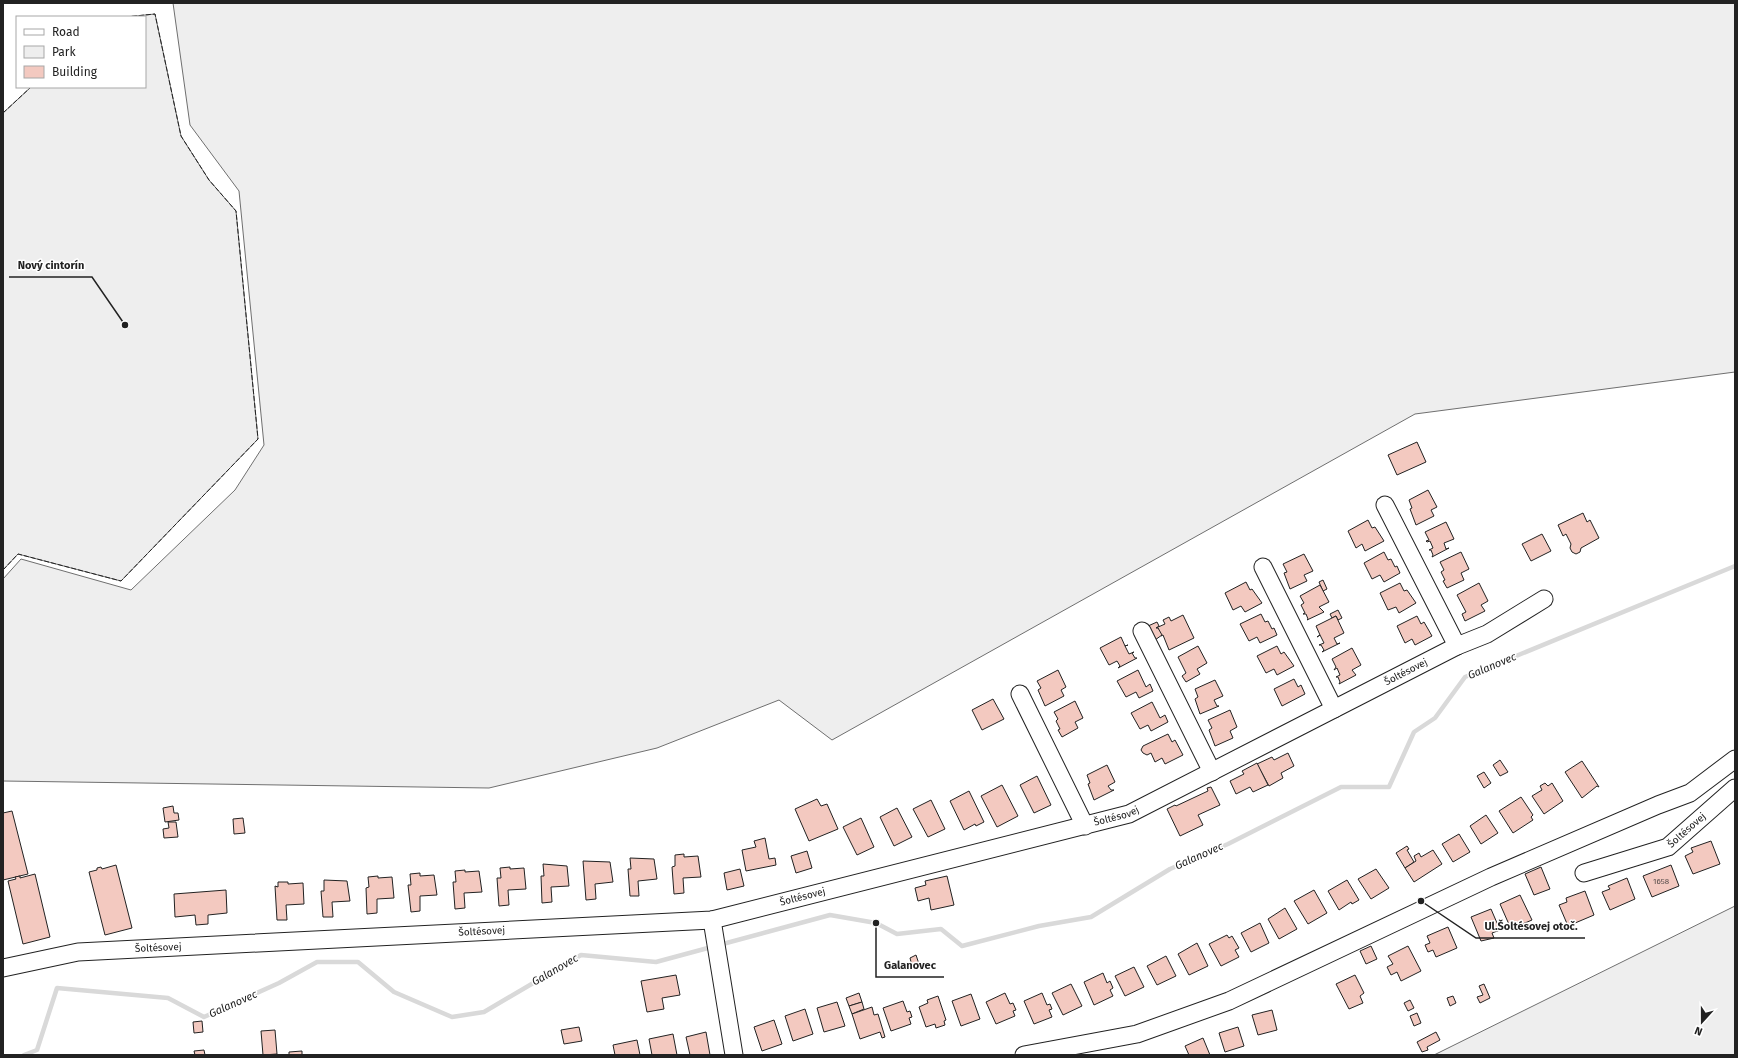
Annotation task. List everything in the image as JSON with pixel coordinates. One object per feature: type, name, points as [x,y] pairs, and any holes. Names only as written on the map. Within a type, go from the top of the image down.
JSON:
[{"type":"street","points":[[1385,505],[1457,646]]},
{"type":"street","points":[[1263,566],[1334,709]]},
{"type":"street","name":"Šoltésovej","points":[[3,968],[78,952],[712,920],[1130,814],[1457,646],[1487,634],[1544,599]]},
{"type":"street","points":[[1142,631],[1212,772]]},
{"type":"street","points":[[1020,694],[1084,826]]},
{"type":"street","points":[[1024,1055],[1137,1034],[1229,1001],[1491,877],[1658,805],[1690,794],[1735,759]]},
{"type":"street","name":"Šoltésovej","points":[[1584,873],[1668,847],[1735,788]]},
{"type":"street","points":[[712,920],[734,1055]]},
{"type":"green space","points":[[173,3],[1735,3],[1735,372],[1415,414],[832,740],[779,700],[657,748],[489,788],[3,781],[3,579],[21,559],[131,590],[235,490],[264,445],[239,191],[190,125]]},
{"type":"green space","points":[[155,14],[181,136],[209,180],[236,211],[258,439],[121,581],[18,554],[3,570],[3,113],[30,88],[146,88],[146,16],[135,16]]},
{"type":"green space","points":[[1735,906],[1735,1055],[1434,1055]]},
{"type":"building","points":[[1417,442],[1426,462],[1397,475],[1388,455]]},
{"type":"building","points":[[1428,490],[1437,507],[1431,510],[1434,516],[1416,525],[1410,509],[1412,508],[1409,500]]},
{"type":"building","points":[[1583,513],[1587,522],[1590,520],[1599,538],[1581,548],[1580,552],[1576,554],[1572,552],[1570,548],[1571,544],[1566,534],[1563,536],[1558,525]]},
{"type":"building","points":[[1368,520],[1372,528],[1375,527],[1384,541],[1365,551],[1362,544],[1356,548],[1348,531]]},
{"type":"building","points":[[1446,522],[1454,539],[1444,543],[1446,549],[1449,548],[1432,557],[1433,555],[1431,550],[1429,550],[1433,548],[1430,541],[1426,541],[1429,540],[1425,532]]},
{"type":"building","points":[[1542,534],[1551,551],[1531,561],[1522,544]]},
{"type":"building","points":[[1384,552],[1388,560],[1391,559],[1395,567],[1397,566],[1400,573],[1384,582],[1380,575],[1372,579],[1364,563]]},
{"type":"building","points":[[1461,552],[1469,569],[1461,573],[1464,580],[1447,588],[1443,581],[1445,580],[1441,572],[1444,570],[1440,562]]},
{"type":"building","points":[[1304,554],[1313,571],[1304,575],[1307,581],[1290,589],[1284,573],[1287,572],[1283,564]]},
{"type":"building","points":[[1323,580],[1327,589],[1323,591],[1319,582]]},
{"type":"building","points":[[1246,582],[1250,590],[1252,589],[1262,603],[1245,612],[1241,606],[1233,610],[1225,593]]},
{"type":"building","points":[[1400,583],[1404,591],[1407,590],[1416,603],[1399,613],[1396,607],[1388,610],[1380,593]]},
{"type":"building","points":[[1479,583],[1488,601],[1481,605],[1485,611],[1465,621],[1462,614],[1466,612],[1457,595]]},
{"type":"building","points":[[1320,585],[1329,602],[1319,607],[1324,612],[1307,620],[1306,614],[1303,614],[1305,613],[1301,605],[1304,603],[1300,596]]},
{"type":"building","points":[[1338,610],[1342,618],[1338,620],[1336,616],[1332,618],[1330,614]]},
{"type":"building","points":[[1261,614],[1265,622],[1268,621],[1272,629],[1274,628],[1277,635],[1260,643],[1257,637],[1249,641],[1240,624]]},
{"type":"building","points":[[1183,615],[1194,638],[1169,650],[1163,635],[1161,636],[1158,628],[1156,628],[1165,624],[1163,620],[1169,617],[1171,621]]},
{"type":"building","points":[[1336,616],[1344,633],[1334,638],[1337,644],[1340,643],[1322,652],[1324,650],[1321,645],[1319,645],[1324,643],[1316,626]]},
{"type":"building","points":[[1417,616],[1421,624],[1424,622],[1432,636],[1415,645],[1412,639],[1405,643],[1397,626]]},
{"type":"building","points":[[1157,622],[1159,626],[1156,628],[1158,628],[1162,635],[1155,640],[1148,626]]},
{"type":"building","points":[[1121,637],[1129,654],[1134,652],[1132,653],[1135,658],[1137,658],[1118,668],[1120,666],[1117,661],[1109,665],[1100,648]]},
{"type":"building","points":[[1198,646],[1207,663],[1197,669],[1200,674],[1186,682],[1182,676],[1186,673],[1178,657]]},
{"type":"building","points":[[1277,646],[1281,654],[1284,652],[1294,666],[1277,675],[1274,669],[1266,673],[1257,656]]},
{"type":"building","points":[[1352,648],[1361,665],[1352,670],[1356,675],[1339,684],[1340,682],[1338,677],[1336,677],[1340,675],[1337,668],[1334,670],[1336,667],[1332,659]]},
{"type":"building","points":[[1058,670],[1066,687],[1061,690],[1064,696],[1045,706],[1038,690],[1041,688],[1037,681]]},
{"type":"building","points":[[1138,670],[1146,687],[1150,684],[1153,691],[1139,698],[1136,692],[1126,697],[1117,681]]},
{"type":"building","points":[[1294,679],[1298,687],[1301,685],[1305,694],[1282,706],[1274,689]]},
{"type":"building","points":[[1215,680],[1223,696],[1214,700],[1217,706],[1219,706],[1200,714],[1195,699],[1198,697],[1195,689]]},
{"type":"building","points":[[993,699],[1004,719],[982,730],[972,710]]},
{"type":"building","points":[[1075,701],[1083,718],[1075,722],[1078,728],[1062,737],[1058,730],[1060,729],[1056,721],[1058,719],[1054,712]]},
{"type":"building","points":[[1152,702],[1160,718],[1165,715],[1168,722],[1151,731],[1148,725],[1140,729],[1131,713]]},
{"type":"building","points":[[1230,710],[1237,727],[1230,731],[1233,738],[1215,746],[1209,730],[1212,728],[1208,720]]},
{"type":"building","points":[[1168,734],[1172,742],[1175,740],[1183,755],[1165,764],[1162,758],[1155,762],[1151,753],[1147,755],[1143,753],[1141,750],[1143,746]]},
{"type":"building","points":[[1288,753],[1294,766],[1281,773],[1283,778],[1269,786],[1257,764],[1272,757],[1274,760]]},
{"type":"building","points":[[1500,760],[1508,772],[1500,776],[1493,765]]},
{"type":"building","points":[[1582,761],[1599,787],[1597,786],[1582,798],[1565,772]]},
{"type":"building","points":[[1257,763],[1268,785],[1253,792],[1250,787],[1236,794],[1230,781],[1244,774],[1242,771]]},
{"type":"building","points":[[1107,765],[1115,782],[1108,786],[1111,790],[1114,790],[1094,800],[1088,784],[1090,783],[1087,775]]},
{"type":"building","points":[[1484,772],[1491,783],[1484,788],[1477,776]]},
{"type":"building","points":[[1037,776],[1051,805],[1034,813],[1020,785]]},
{"type":"building","points":[[1545,783],[1548,786],[1552,783],[1563,801],[1544,814],[1532,796],[1542,790],[1540,786]]},
{"type":"building","points":[[1002,785],[1018,816],[997,827],[981,796]]},
{"type":"building","points":[[1211,787],[1220,805],[1198,815],[1203,825],[1180,836],[1167,809],[1208,791],[1207,788]]},
{"type":"building","points":[[969,791],[984,822],[976,826],[975,824],[964,830],[950,801]]},
{"type":"building","points":[[1521,797],[1533,815],[1531,817],[1533,820],[1513,833],[1499,811]]},
{"type":"building","points":[[817,799],[821,806],[827,804],[838,829],[809,841],[795,809]]},
{"type":"building","points":[[931,800],[945,829],[928,837],[913,809]]},
{"type":"building","points":[[173,806],[174,813],[178,813],[179,820],[165,822],[163,808]]},
{"type":"building","points":[[897,808],[912,837],[894,846],[880,817]]},
{"type":"building","points":[[12,811],[28,874],[3,880],[3,813]]},
{"type":"building","points":[[1486,815],[1498,833],[1481,844],[1470,826]]},
{"type":"building","points":[[243,818],[245,833],[234,834],[233,819]]},
{"type":"building","points":[[861,818],[874,847],[857,855],[843,827]]},
{"type":"building","points":[[168,822],[176,822],[178,837],[164,838],[163,829],[169,828]]},
{"type":"building","points":[[1459,834],[1470,852],[1453,862],[1442,844]]},
{"type":"building","points":[[765,838],[769,859],[775,858],[776,865],[746,871],[742,850],[756,847],[754,841]]},
{"type":"building","points":[[1711,841],[1720,864],[1693,874],[1685,856],[1693,852],[1691,848]]},
{"type":"building","points":[[1407,846],[1409,849],[1407,850],[1414,862],[1405,868],[1396,853]]},
{"type":"building","points":[[1433,850],[1442,864],[1414,882],[1405,868],[1416,861],[1414,856],[1419,853],[1421,857]]},
{"type":"building","points":[[807,851],[812,868],[796,873],[791,856]]},
{"type":"building","points":[[684,854],[684,857],[698,856],[701,877],[683,878],[684,893],[674,894],[672,867],[675,866],[675,855]]},
{"type":"building","points":[[630,858],[654,859],[657,879],[638,881],[639,896],[630,896],[628,869],[631,869]]},
{"type":"building","points":[[583,861],[610,862],[613,882],[595,884],[596,899],[586,900]]},
{"type":"building","points":[[543,864],[567,866],[569,886],[551,887],[552,902],[542,903],[541,876],[544,876]]},
{"type":"building","points":[[116,865],[132,928],[105,935],[89,872],[97,870],[97,868],[101,867],[102,869]]},
{"type":"building","points":[[1671,865],[1679,886],[1652,897],[1643,876]]},
{"type":"building","points":[[510,867],[510,869],[524,868],[526,889],[508,890],[509,905],[499,906],[497,878],[501,878],[500,868]]},
{"type":"building","points":[[1541,867],[1550,889],[1534,895],[1525,874]]},
{"type":"building","points":[[740,869],[744,886],[727,890],[724,873]]},
{"type":"building","points":[[1376,869],[1389,888],[1371,899],[1358,879]]},
{"type":"building","points":[[465,870],[465,872],[479,871],[482,892],[464,893],[465,908],[455,909],[453,882],[456,882],[455,871]]},
{"type":"building","points":[[420,873],[420,876],[434,875],[437,895],[420,896],[420,911],[411,912],[408,885],[411,885],[410,874]]},
{"type":"building","points":[[35,874],[50,937],[23,944],[8,881],[16,879],[15,877],[20,876],[20,878]]},
{"type":"building","points":[[378,876],[378,878],[392,877],[394,898],[377,899],[377,913],[367,914],[366,888],[369,887],[368,877]]},
{"type":"building","points":[[947,876],[954,905],[931,910],[929,898],[918,901],[915,888],[926,885],[925,881]]},
{"type":"building","points":[[1627,878],[1635,899],[1610,910],[1602,892],[1610,889],[1608,886]]},
{"type":"building","points":[[324,880],[347,881],[350,901],[332,902],[333,917],[323,917],[321,891],[324,891]]},
{"type":"building","points":[[1347,880],[1359,900],[1352,904],[1351,902],[1339,910],[1328,891]]},
{"type":"building","points":[[278,882],[288,882],[288,884],[303,883],[304,904],[286,905],[287,920],[277,920],[275,886],[278,887]]},
{"type":"building","points":[[226,890],[227,913],[208,915],[208,924],[196,925],[195,915],[175,917],[174,894]]},
{"type":"building","points":[[1314,890],[1327,913],[1308,924],[1294,901]]},
{"type":"building","points":[[1585,891],[1594,915],[1568,926],[1559,905],[1567,902],[1566,898]]},
{"type":"building","points":[[1520,895],[1532,920],[1511,929],[1500,904]]},
{"type":"building","points":[[1285,908],[1297,929],[1279,939],[1268,919]]},
{"type":"building","points":[[1491,909],[1500,930],[1492,933],[1494,938],[1481,941],[1471,917]]},
{"type":"building","points":[[1260,923],[1269,943],[1251,952],[1241,933]]},
{"type":"building","points":[[1448,927],[1457,948],[1436,957],[1433,950],[1428,952],[1425,945],[1430,943],[1427,936]]},
{"type":"building","points":[[1227,935],[1229,938],[1232,936],[1239,948],[1235,950],[1239,957],[1221,966],[1209,944]]},
{"type":"building","points":[[1197,943],[1208,966],[1189,975],[1178,954]]},
{"type":"building","points":[[1371,946],[1377,959],[1366,964],[1360,951]]},
{"type":"building","points":[[1408,946],[1421,971],[1401,981],[1397,972],[1391,975],[1387,967],[1393,964],[1388,956]]},
{"type":"building","points":[[916,955],[919,964],[912,966],[910,958]]},
{"type":"building","points":[[1166,956],[1176,976],[1157,985],[1147,966]]},
{"type":"building","points":[[1134,967],[1144,987],[1125,996],[1115,976]]},
{"type":"building","points":[[1103,973],[1107,983],[1110,981],[1113,988],[1110,990],[1113,996],[1094,1005],[1084,982]]},
{"type":"building","points":[[676,975],[680,995],[662,998],[664,1009],[647,1012],[641,981]]},
{"type":"building","points":[[1355,975],[1364,993],[1360,996],[1363,1003],[1349,1009],[1336,984]]},
{"type":"building","points":[[1071,984],[1082,1006],[1063,1015],[1052,993]]},
{"type":"building","points":[[1484,984],[1490,998],[1480,1003],[1477,997],[1483,995],[1479,986]]},
{"type":"building","points":[[859,993],[862,1002],[849,1006],[846,998]]},
{"type":"building","points":[[1005,993],[1010,1004],[1013,1003],[1016,1010],[1013,1011],[1015,1016],[996,1024],[986,1002]]},
{"type":"building","points":[[1042,993],[1047,1005],[1050,1004],[1052,1009],[1049,1010],[1052,1017],[1034,1024],[1024,1001]]},
{"type":"building","points":[[971,994],[980,1019],[961,1026],[952,1001]]},
{"type":"building","points":[[938,996],[946,1020],[944,1021],[945,1025],[936,1028],[935,1024],[926,1027],[919,1007],[928,1003],[927,1000]]},
{"type":"building","points":[[1453,996],[1456,1003],[1450,1006],[1447,998]]},
{"type":"building","points":[[1410,1000],[1414,1008],[1408,1011],[1404,1003]]},
{"type":"building","points":[[903,1001],[907,1012],[910,1011],[912,1017],[909,1018],[911,1024],[891,1031],[883,1008]]},
{"type":"building","points":[[837,1002],[845,1026],[824,1032],[817,1008]]},
{"type":"building","points":[[862,1002],[864,1009],[852,1014],[849,1006]]},
{"type":"building","points":[[872,1007],[874,1015],[878,1014],[885,1037],[882,1038],[880,1032],[860,1039],[852,1014]]},
{"type":"building","points":[[805,1009],[813,1034],[793,1041],[785,1016]]},
{"type":"building","points":[[1272,1010],[1277,1030],[1258,1035],[1252,1015]]},
{"type":"building","points":[[1417,1013],[1421,1023],[1414,1026],[1410,1016]]},
{"type":"building","points":[[774,1020],[782,1044],[762,1051],[754,1027]]},
{"type":"building","points":[[202,1021],[203,1032],[194,1033],[193,1022]]},
{"type":"building","points":[[579,1027],[582,1041],[564,1044],[561,1030]]},
{"type":"building","points":[[1238,1027],[1244,1046],[1225,1052],[1219,1033]]},
{"type":"building","points":[[275,1030],[277,1054],[263,1055],[261,1031]]},
{"type":"building","points":[[706,1032],[710,1055],[690,1055],[686,1037]]},
{"type":"building","points":[[1436,1032],[1440,1040],[1427,1047],[1428,1050],[1422,1052],[1417,1042]]},
{"type":"building","points":[[673,1034],[677,1055],[652,1055],[649,1039]]},
{"type":"building","points":[[1203,1038],[1210,1055],[1189,1055],[1185,1046]]},
{"type":"building","points":[[637,1040],[640,1055],[615,1055],[613,1045]]},
{"type":"building","points":[[204,1050],[205,1055],[195,1055],[194,1051]]},
{"type":"building","points":[[302,1051],[302,1055],[289,1055],[289,1052]]},
{"type":"waterway","name":"Galanovec","points":[[24,1055],[37,1050],[57,988],[168,998],[204,1017],[279,983],[317,962],[358,962],[394,992],[452,1017],[484,1012],[581,955],[656,962],[830,915],[876,923],[897,934],[941,929],[962,946],[1039,926],[1091,917],[1170,869],[1228,844],[1341,787],[1389,787],[1414,732],[1435,718],[1465,677],[1735,566]]},
{"type":"fence","points":[[3,570],[18,554],[121,581],[258,439],[236,211],[209,180],[181,136],[155,14],[135,16]]},
{"type":"fence","points":[[3,113],[30,88]]},
{"type":"place","name":"Nový cintorín","points":[[125,325]]},
{"type":"place","name":"Ul.Šoltésovej otoč.","points":[[1421,901]]},
{"type":"place","name":"Galanovec","points":[[876,923]]}]
